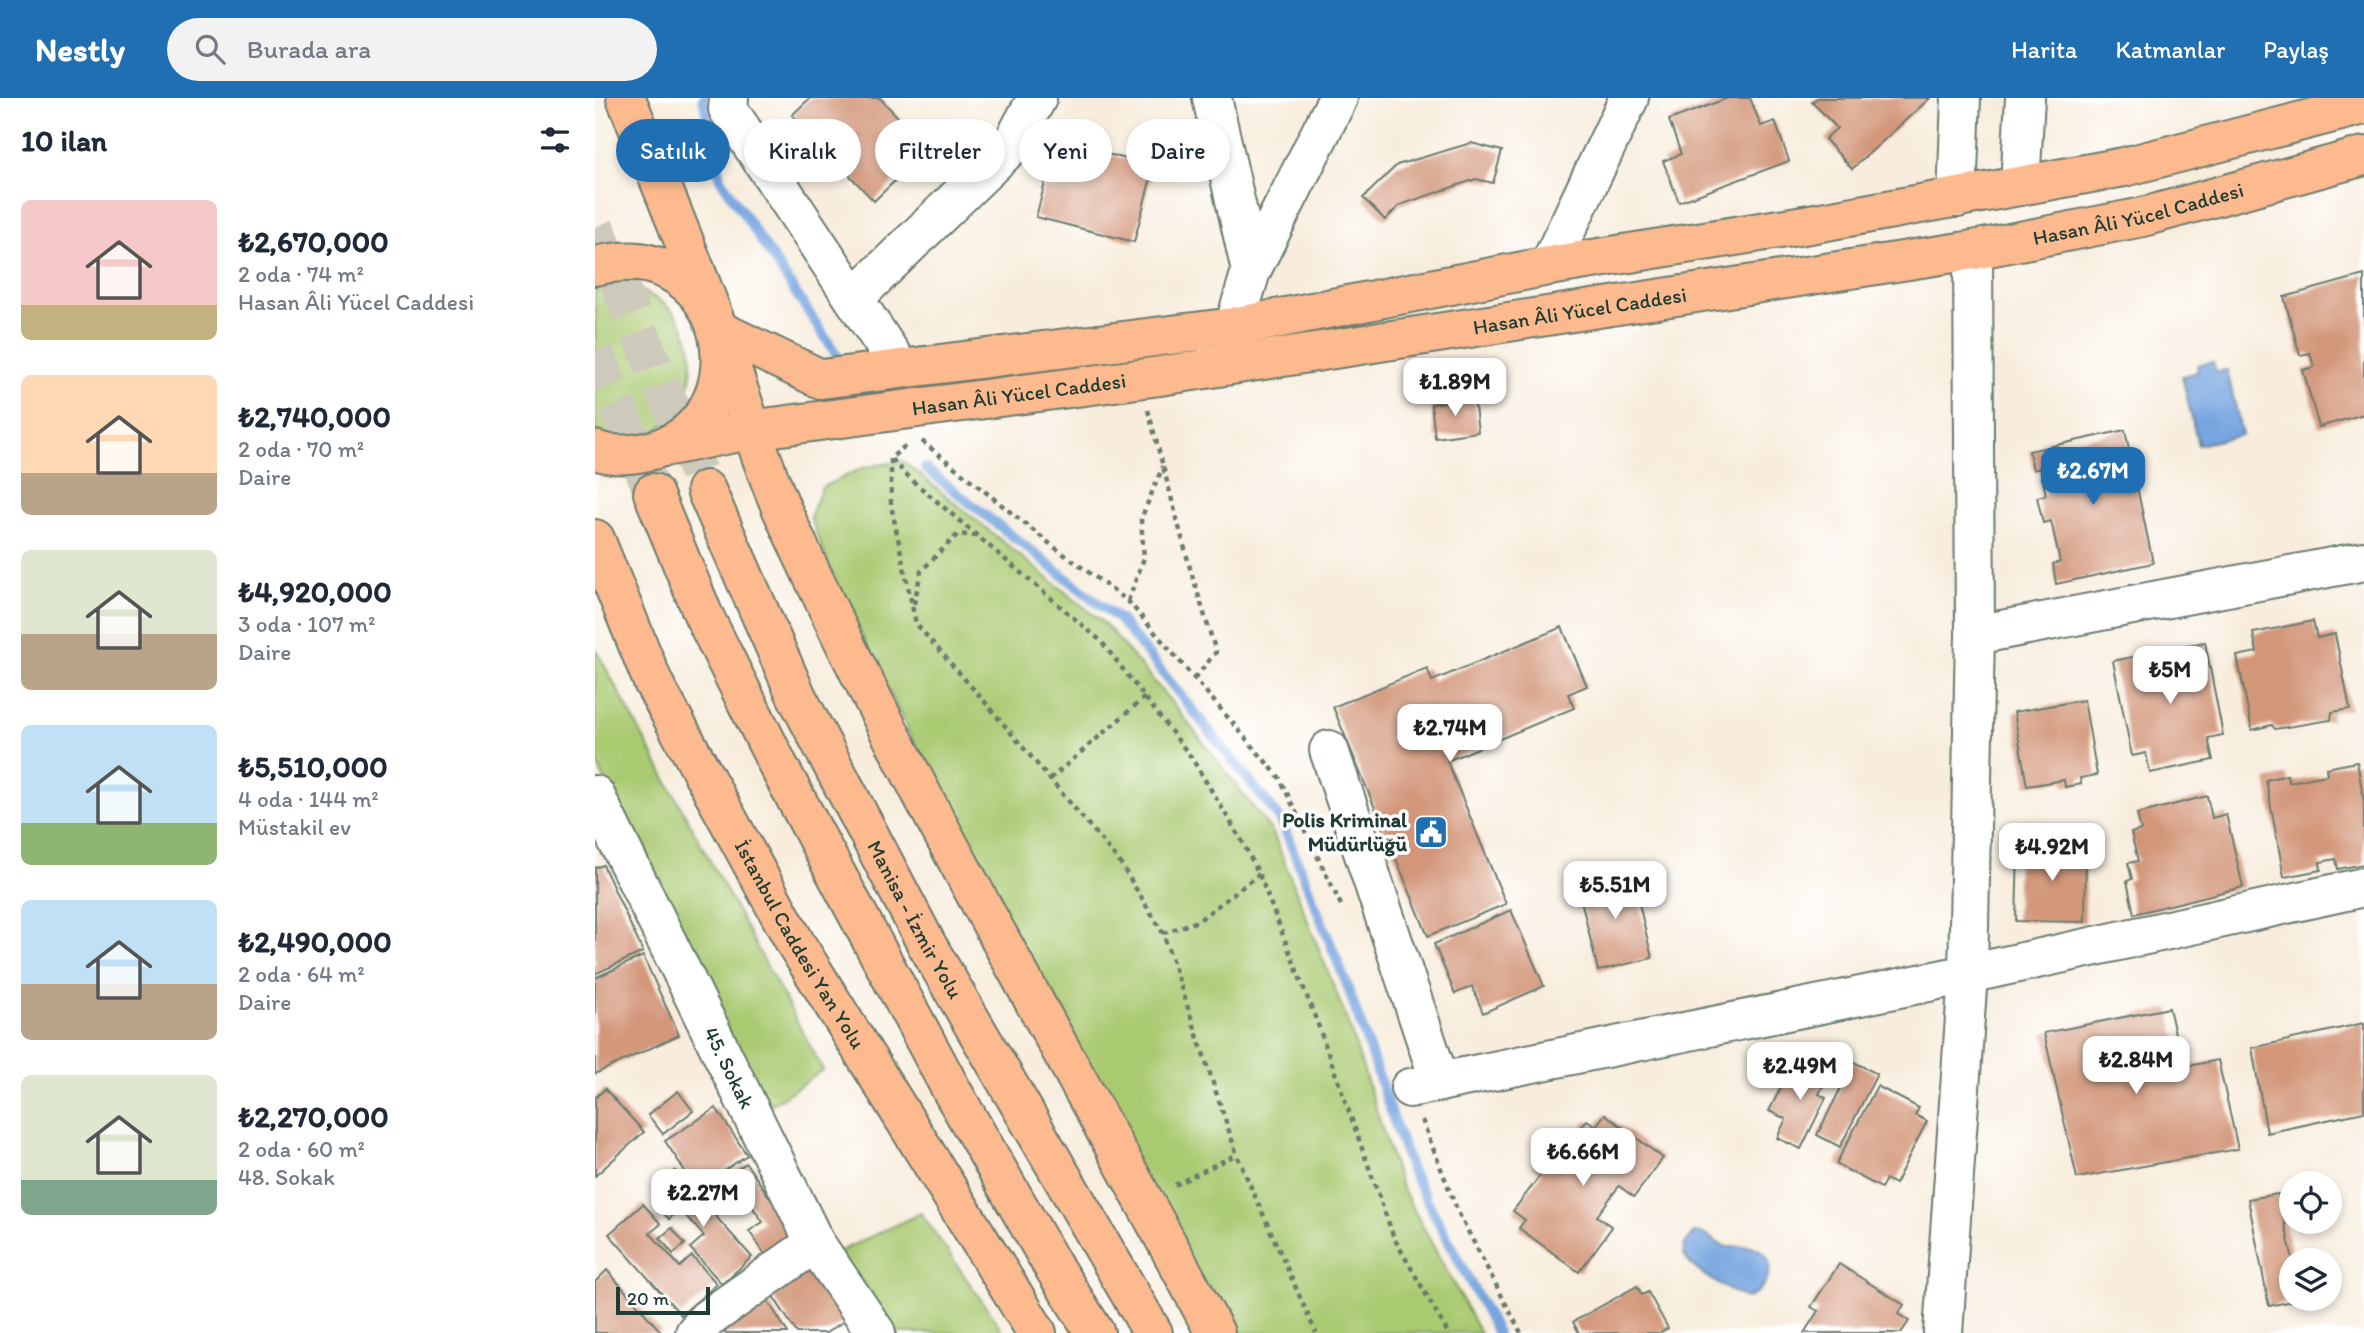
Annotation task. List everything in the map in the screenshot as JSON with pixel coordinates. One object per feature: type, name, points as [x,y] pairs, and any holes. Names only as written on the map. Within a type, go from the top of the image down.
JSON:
[{"type":"main road","points":[[626,98],[718,330],[750,430],[787,521],[880,714],[1055,1042],[1166,1239],[1215,1333]]},
{"type":"main road","name":"Hasan Âli Yücel Caddesi","points":[[718,330],[821,379],[1234,327],[1549,266],[1957,198],[2124,167],[2364,105]]},
{"type":"main road","name":"Hasan Âli Yücel Caddesi","points":[[595,450],[604,454],[634,455],[750,430],[1209,369],[1973,250],[2143,217],[2364,156]]},
{"type":"main road","points":[[595,266],[623,261],[654,265],[682,279],[704,302],[718,330],[722,364],[713,398],[693,428],[664,447]]},
{"type":"main road","name":"Manisa - İzmir Yolu","points":[[706,490],[797,697],[927,945],[1153,1333]]},
{"type":"main road","points":[[653,494],[703,614],[778,765],[952,1091],[1051,1263],[1095,1333]]},
{"type":"main road","name":"İstanbul Caddesi Yan Yolu","points":[[595,539],[653,682],[796,944],[1037,1333]]},
{"type":"main road","points":[[595,611],[611,627],[653,682]]},
{"type":"street","points":[[729,98],[728,109],[900,368]]},
{"type":"street","points":[[854,298],[1011,146],[1037,98]]},
{"type":"street","points":[[1212,98],[1251,271]]},
{"type":"street","points":[[1209,369],[1234,327],[1251,271],[1338,98]]},
{"type":"street","points":[[1549,266],[1629,98]]},
{"type":"street","points":[[1957,198],[1961,98]]},
{"type":"street","points":[[2020,186],[2025,98]]},
{"type":"street","points":[[1943,1333],[1968,974],[1975,635],[1973,250]]},
{"type":"street","points":[[1975,635],[2364,561]]},
{"type":"street","points":[[1329,750],[1425,1085],[1968,974],[2364,887]]},
{"type":"street","name":"45. Sokak","points":[[595,796],[815,1243],[876,1333]]},
{"type":"street","points":[[695,1333],[707,1319],[815,1243]]},
{"type":"path","points":[[1138,379],[1216,652],[1195,678]]},
{"type":"path","points":[[886,412],[1054,547],[1128,601],[1279,777],[1346,914]]},
{"type":"path","points":[[916,436],[891,458],[891,505],[916,624],[1119,861],[1163,933],[1237,1154],[1316,1333]]},
{"type":"path","points":[[891,458],[907,476],[1101,641],[1191,757],[1259,874],[1317,1022],[1394,1238],[1448,1333]]},
{"type":"path","points":[[1128,601],[1144,558],[1141,519],[1164,465]]},
{"type":"path","points":[[913,608],[921,570],[958,534],[977,536]]},
{"type":"path","points":[[1050,779],[1145,697]]},
{"type":"path","points":[[1163,933],[1198,920],[1259,874]]},
{"type":"path","points":[[1425,1085],[1458,1212],[1521,1333]]},
{"type":"path","points":[[1165,1190],[1237,1154]]},
{"type":"green space","points":[[604,288],[640,291],[671,310],[684,328],[691,349],[691,371],[686,393],[676,412],[659,428],[638,438],[595,438],[595,291]]},
{"type":"green space","points":[[903,461],[1106,625],[1178,710],[1273,833],[1349,1025],[1400,1184],[1480,1333],[1227,1333],[922,760],[829,566],[810,517],[822,487],[865,467]]},
{"type":"green space","points":[[595,648],[823,1070],[774,1103],[765,1105],[595,760]]},
{"type":"green space","points":[[921,1213],[1004,1333],[888,1333],[836,1253]]},
{"type":"water","points":[[2213,362],[2216,372],[2227,370],[2242,435],[2198,445],[2182,376],[2198,372],[2197,365]]},
{"type":"water","points":[[1694,1233],[1704,1234],[1723,1246],[1753,1247],[1764,1253],[1770,1267],[1761,1288],[1747,1298],[1701,1273],[1684,1253],[1686,1242]]},
{"type":"building","points":[[810,98],[880,98],[900,119],[875,119],[875,182],[894,182],[874,201],[856,182],[861,182],[861,119],[796,119],[792,115]]},
{"type":"building","points":[[1728,98],[1750,98],[1761,126],[1775,121],[1789,161],[1679,202],[1663,161],[1681,154],[1669,120]]},
{"type":"building","points":[[1817,98],[1930,98],[1852,169],[1825,139],[1837,128],[1812,102]]},
{"type":"building","points":[[1471,143],[1502,151],[1493,183],[1476,179],[1400,205],[1385,220],[1363,198],[1397,165]]},
{"type":"building","points":[[1112,155],[1126,159],[1126,182],[1150,182],[1134,242],[1036,217],[1045,182],[1112,182]]},
{"type":"building","points":[[2364,275],[2364,414],[2319,427],[2303,370],[2314,367],[2310,353],[2300,355],[2284,297]]},
{"type":"building","points":[[1474,398],[1478,432],[1435,438],[1431,404]]},
{"type":"building","points":[[2125,430],[2153,563],[2056,584],[2053,564],[2060,562],[2051,521],[2043,523],[2037,497],[2046,495],[2040,468],[2033,470],[2029,451]]},
{"type":"building","points":[[2313,621],[2317,638],[2335,634],[2350,709],[2332,712],[2331,720],[2275,729],[2272,725],[2252,730],[2237,656],[2257,652],[2253,633]]},
{"type":"building","name":"Polis Kriminal Müdürlüğü","points":[[1562,627],[1587,686],[1568,694],[1574,708],[1447,761],[1506,904],[1428,936],[1333,707],[1427,668],[1432,681]]},
{"type":"building","points":[[2205,642],[2223,735],[2208,738],[2213,760],[2150,773],[2146,753],[2132,756],[2113,661]]},
{"type":"building","points":[[2084,700],[2097,775],[2080,778],[2081,784],[2065,787],[2064,780],[2027,786],[2014,712]]},
{"type":"building","points":[[2357,762],[2364,801],[2364,864],[2338,869],[2336,859],[2320,862],[2321,870],[2284,877],[2266,780],[2287,775],[2289,782],[2327,775],[2326,768]]},
{"type":"building","points":[[2207,796],[2212,818],[2226,814],[2243,887],[2134,914],[2127,881],[2132,879],[2128,863],[2138,861],[2131,833],[2141,830],[2137,814]]},
{"type":"building","points":[[2050,833],[2070,833],[2070,850],[2086,850],[2085,922],[2016,921],[2018,849],[2050,849]]},
{"type":"building","points":[[603,865],[643,952],[595,974],[595,868]]},
{"type":"building","points":[[1631,870],[1652,958],[1598,971],[1577,883]]},
{"type":"building","points":[[1511,910],[1544,986],[1483,1013],[1472,986],[1455,994],[1434,944]]},
{"type":"building","points":[[643,956],[679,1035],[595,1074],[595,978]]},
{"type":"building","points":[[2169,1008],[2183,1067],[2218,1060],[2238,1149],[2077,1178],[2044,1033]]},
{"type":"building","points":[[2364,1023],[2364,1112],[2267,1133],[2252,1048]]},
{"type":"building","points":[[1810,1059],[1831,1069],[1819,1094],[1826,1098],[1801,1149],[1777,1138],[1786,1119],[1769,1111],[1791,1067],[1803,1073]]},
{"type":"building","points":[[1854,1062],[1877,1074],[1840,1147],[1817,1135]]},
{"type":"building","points":[[1877,1086],[1919,1108],[1915,1115],[1927,1121],[1895,1184],[1886,1179],[1881,1188],[1836,1164]]},
{"type":"building","points":[[605,1089],[644,1132],[595,1176],[595,1098]]},
{"type":"building","points":[[678,1091],[693,1111],[663,1134],[648,1115]]},
{"type":"building","points":[[716,1108],[747,1155],[697,1189],[665,1141]]},
{"type":"building","points":[[1605,1114],[1663,1158],[1634,1197],[1619,1186],[1597,1216],[1612,1227],[1579,1272],[1519,1228],[1525,1220],[1513,1211],[1542,1173],[1532,1166],[1552,1139],[1565,1149],[1587,1120],[1596,1126]]},
{"type":"building","points":[[746,1163],[799,1240],[769,1260],[749,1231],[763,1222],[742,1192],[721,1206],[709,1189]]},
{"type":"building","points":[[675,1171],[752,1257],[722,1284],[690,1248],[704,1236],[680,1209],[669,1219],[652,1201],[661,1193],[656,1188]]},
{"type":"building","points":[[2278,1194],[2279,1234],[2287,1234],[2290,1248],[2279,1248],[2279,1304],[2269,1306],[2248,1199]]},
{"type":"building","points":[[643,1204],[661,1224],[650,1233],[680,1267],[692,1256],[717,1284],[681,1315],[609,1234]]},
{"type":"building","points":[[672,1228],[685,1244],[673,1254],[660,1238]]},
{"type":"building","points":[[810,1263],[847,1319],[826,1333],[797,1333],[769,1290]]},
{"type":"building","points":[[1839,1264],[1904,1305],[1898,1314],[1909,1321],[1901,1333],[1804,1333],[1818,1311],[1811,1307]]},
{"type":"building","points":[[607,1270],[662,1333],[595,1333],[595,1282]]},
{"type":"building","points":[[1637,1286],[1642,1295],[1648,1292],[1668,1328],[1659,1333],[1579,1333],[1573,1322]]},
{"type":"building","points":[[763,1293],[788,1333],[704,1333]]},
{"type":"waterway","points":[[703,98],[720,178],[840,360]]},
{"type":"waterway","points":[[925,468],[1120,620],[1281,820],[1347,985],[1411,1170],[1497,1333]]},
{"type":"tunnel","points":[[595,227],[706,490]]},
{"type":"tunnel","points":[[595,352],[653,493]]},
{"type":"place","name":"Polis Kriminal Müdürlüğü","points":[[1431,832]]}]
